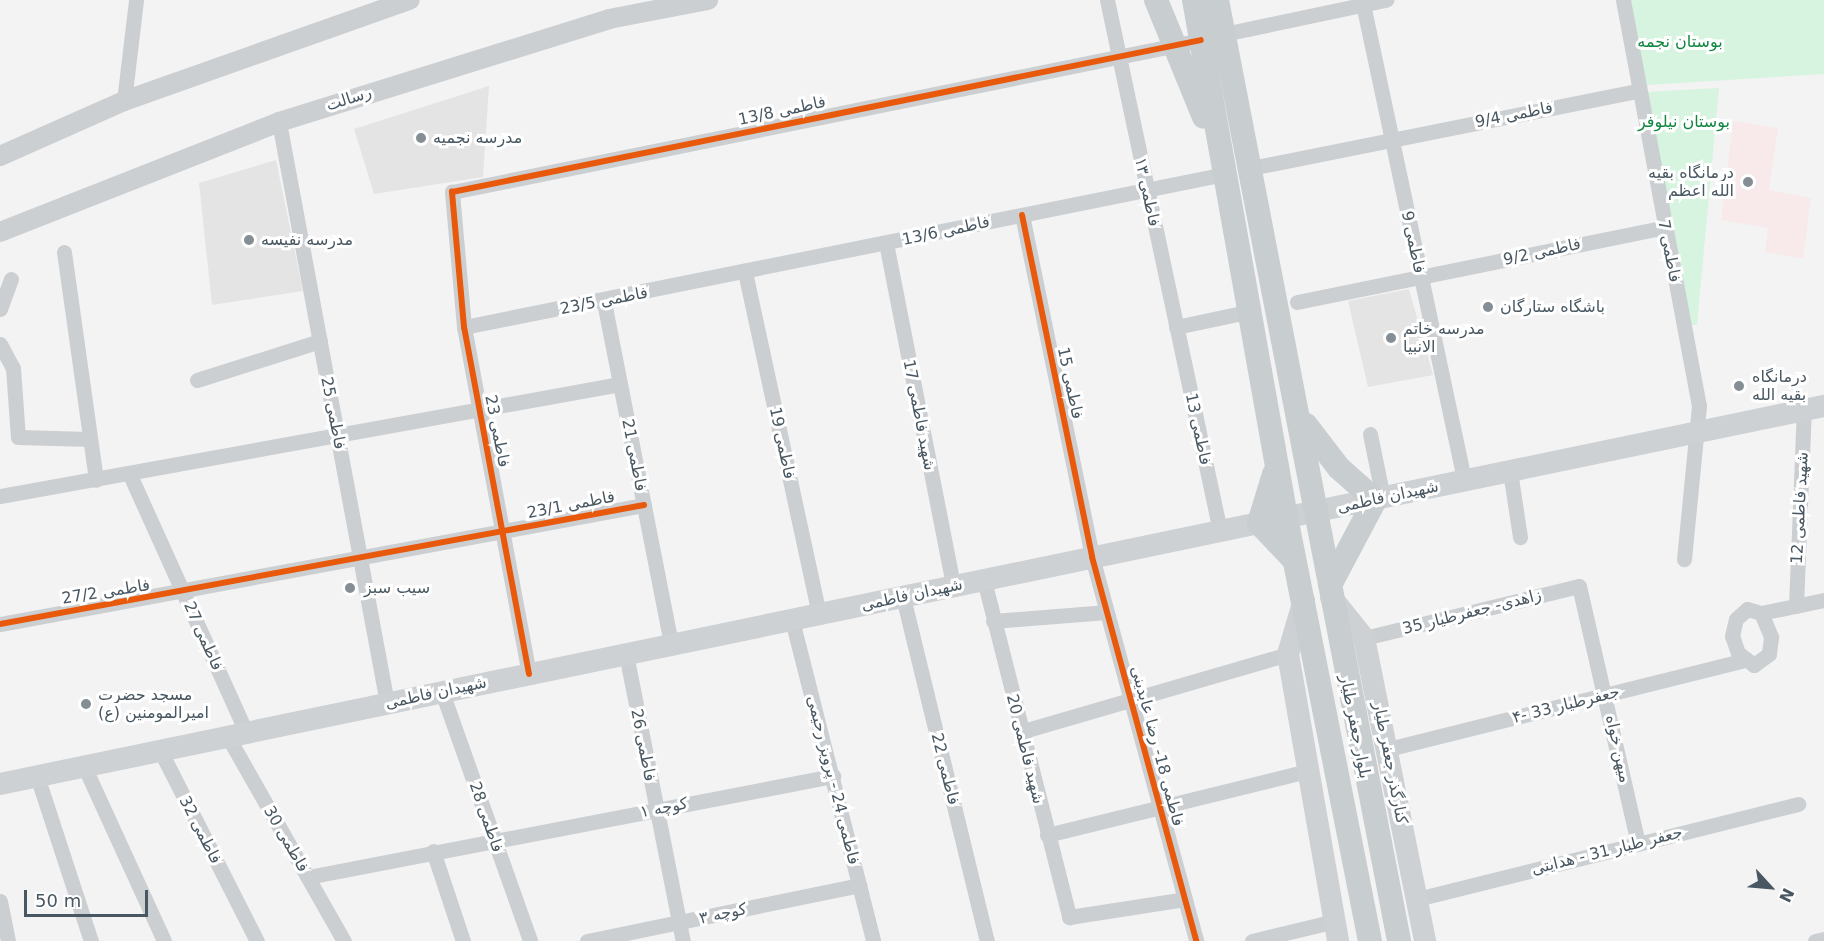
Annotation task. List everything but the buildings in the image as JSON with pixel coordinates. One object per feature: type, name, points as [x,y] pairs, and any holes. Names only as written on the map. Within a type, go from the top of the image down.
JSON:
[{"type":"main road","points":[[1156,0],[1223,167]]},
{"type":"main road","points":[[1194,0],[1212,37]]},
{"type":"main road","points":[[1217,0],[1212,37],[1223,167]]},
{"type":"main road","points":[[1212,37],[1229,0]]},
{"type":"main road","name":"بلوار جعفر طیار","points":[[1212,37],[1251,168],[1320,511],[1330,591],[1399,941]]},
{"type":"main road","name":"بلوار جعفر طیار","points":[[1223,167],[1286,517],[1370,941]]},
{"type":"main road","name":"شهیدان فاطمی","points":[[0,784],[1814,408]]},
{"type":"main road","points":[[1301,418],[1339,468],[1379,499],[1330,591]]},
{"type":"main road","points":[[1275,454],[1269,500],[1259,523],[1296,562]]},
{"type":"main road","name":"کنارگذر جعفر طیار","points":[[1330,591],[1364,638],[1388,748],[1425,941]]},
{"type":"main road","points":[[1304,600],[1288,654],[1336,931]]},
{"type":"street","points":[[124,101],[136,0]]},
{"type":"street","points":[[0,156],[124,101],[410,0]]},
{"type":"street","name":"رسالت","points":[[0,232],[279,122],[609,19],[708,0]]},
{"type":"street","name":"فاطمی ۱۳","points":[[1107,0],[1176,327]]},
{"type":"street","name":"فاطمی 13/8","points":[[452,192],[1118,57],[1386,0]]},
{"type":"street","name":"فاطمی 7","points":[[1623,0],[1637,91],[1699,406],[1683,559]]},
{"type":"street","name":"فاطمی 9","points":[[1363,4],[1464,480]]},
{"type":"street","name":"فاطمی 9/4","points":[[1251,168],[1637,91]]},
{"type":"street","name":"فاطمی 25","points":[[279,122],[387,704]]},
{"type":"street","name":"فاطمی 13/6","points":[[745,272],[1146,190],[1223,167]]},
{"type":"street","name":"فاطمی 23","points":[[452,192],[464,327],[529,674]]},
{"type":"street","name":"فاطمی 15","points":[[1022,215],[1092,557]]},
{"type":"street","name":"فاطمی 9/2","points":[[1297,303],[1664,227]]},
{"type":"street","name":"شهید فاطمی 17","points":[[886,243],[953,586]]},
{"type":"street","points":[[64,252],[96,480]]},
{"type":"street","name":"فاطمی 23/5","points":[[464,327],[604,302],[745,272]]},
{"type":"street","name":"فاطمی 19","points":[[745,272],[819,614]]},
{"type":"street","points":[[0,309],[12,279]]},
{"type":"street","name":"فاطمی 21","points":[[604,302],[671,645]]},
{"type":"street","points":[[1176,327],[1242,313]]},
{"type":"street","name":"فاطمی 13","points":[[1176,327],[1220,531]]},
{"type":"street","points":[[197,380],[320,340]]},
{"type":"street","points":[[0,344],[13,368],[18,437],[90,439]]},
{"type":"street","points":[[0,496],[130,475],[620,384]]},
{"type":"street","name":"شهید فاطمی 12","points":[[1796,606],[1814,408]]},
{"type":"street","points":[[1370,434],[1379,499]]},
{"type":"street","points":[[1510,471],[1520,537]]},
{"type":"street","name":"فاطمی 27","points":[[130,475],[184,592],[237,734]]},
{"type":"street","name":"فاطمی 23/1","points":[[360,559],[644,505]]},
{"type":"street","name":"فاطمی 18- رضا عابدینی","points":[[1092,557],[1196,941]]},
{"type":"street","name":"فاطمی 27/2","points":[[0,624],[360,559]]},
{"type":"street","name":"شهید فاطمی 20","points":[[984,580],[1020,732],[1069,917],[1185,899]]},
{"type":"street","name":"زاهدی- جعفرطیار 35","points":[[1364,638],[1579,586]]},
{"type":"street","name":"میهن خواه","points":[[1579,586],[1607,695],[1638,843]]},
{"type":"street","name":"فاطمی 22","points":[[903,597],[987,941]]},
{"type":"street","points":[[1761,613],[1769,628],[1769,654],[1761,663],[1744,660],[1734,645],[1736,619],[1747,609],[1761,613],[1824,600]]},
{"type":"street","points":[[993,621],[1107,612]]},
{"type":"street","name":"فاطمی 24 - پرویز رحیمی","points":[[792,620],[873,941]]},
{"type":"street","name":"فاطمی 26","points":[[626,654],[683,941]]},
{"type":"street","points":[[1020,732],[1130,697],[1288,654]]},
{"type":"street","name":"۴- جعفرطیار 33","points":[[1388,748],[1744,660]]},
{"type":"street","name":"فاطمی 28","points":[[442,692],[530,941]]},
{"type":"street","name":"فاطمی 30","points":[[237,734],[308,877],[344,941]]},
{"type":"street","name":"فاطمی 32","points":[[160,750],[257,941]]},
{"type":"street","points":[[84,766],[164,941]]},
{"type":"street","points":[[1047,835],[1307,771]]},
{"type":"street","points":[[37,776],[91,941]]},
{"type":"street","name":"کوچه ۱","points":[[308,877],[433,851],[833,776]]},
{"type":"street","name":"جعفر طیار 31 - هدایتی","points":[[1417,899],[1798,804]]},
{"type":"street","points":[[433,851],[463,941]]},
{"type":"street","name":"کوچه ۳","points":[[587,941],[859,885]]},
{"type":"street","points":[[0,901],[8,941]]},
{"type":"street","points":[[1252,941],[1336,931]]},
{"type":"street","points":[[1815,941],[1824,939]]},
{"type":"shaded area","name":"مدرسه نجمیه","points":[[489,86],[483,177],[374,194],[354,129]]},
{"type":"shaded area","name":"درمانگاه بقیه الله اعظم","points":[[1733,121],[1778,128],[1769,190],[1811,198],[1803,259],[1765,252],[1768,228],[1721,220]]},
{"type":"shaded area","name":"مدرسه نفیسه","points":[[276,160],[303,291],[212,305],[199,183]]},
{"type":"shaded area","name":"مدرسه خاتم الانبیا","points":[[1409,289],[1433,375],[1368,387],[1348,301]]},
{"type":"green space","name":"بوستان نجمه","points":[[1629,0],[1824,0],[1824,74],[1647,85]]},
{"type":"green space","name":"بوستان نیلوفر","points":[[1719,88],[1697,325],[1690,325],[1647,92]]},
{"type":"cycle path","points":[[529,674],[464,327],[452,192],[1201,40]]},
{"type":"cycle path","points":[[1022,215],[1092,557],[1196,941]]},
{"type":"cycle path","points":[[0,624],[644,505]]},
{"type":"place","name":"مدرسه نجمیه","points":[[421,138]]},
{"type":"place","name":"درمانگاه بقیه الله اعظم","points":[[1748,182]]},
{"type":"place","name":"مدرسه نفیسه","points":[[249,240]]},
{"type":"place","name":"باشگاه ستارگان","points":[[1488,307]]},
{"type":"place","name":"مدرسه خاتم الانبیا","points":[[1391,338]]},
{"type":"place","name":"درمانگاه بقیه الله","points":[[1739,386]]},
{"type":"place","name":"سیب سبز","points":[[350,588]]},
{"type":"place","name":"مسجد حضرت امیرالمومنین (ع)","points":[[86,704]]}]
